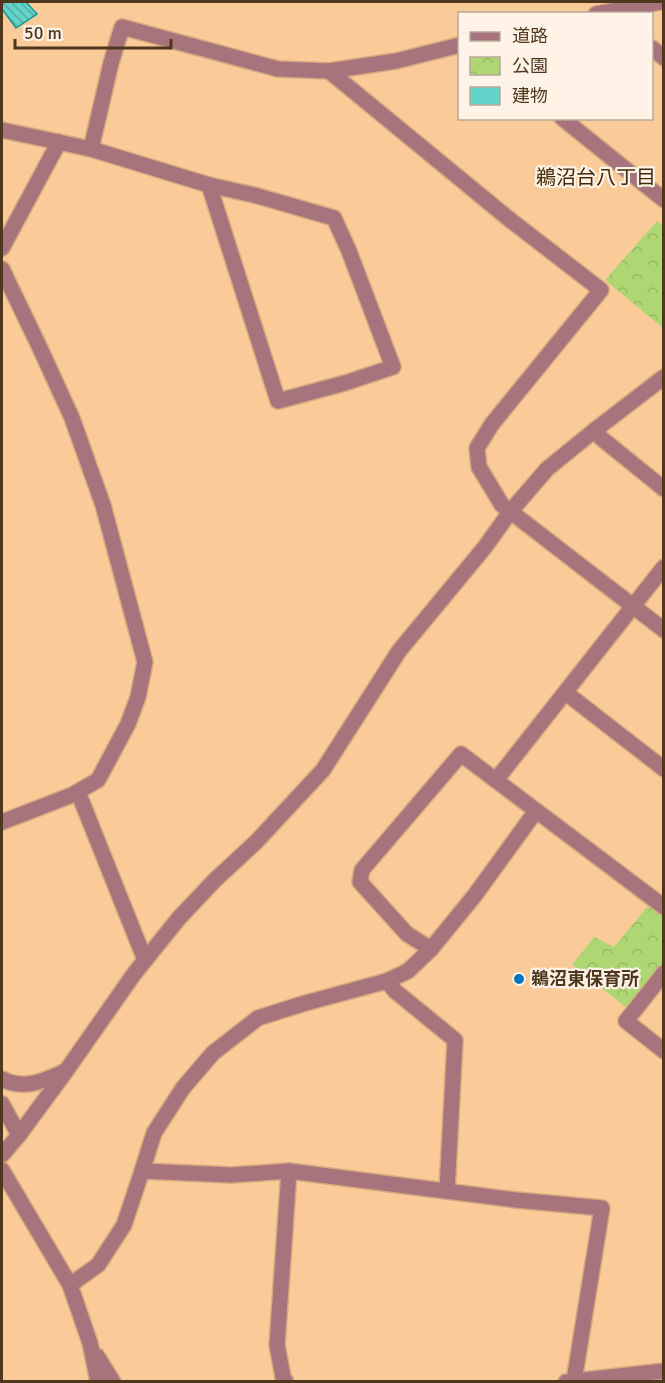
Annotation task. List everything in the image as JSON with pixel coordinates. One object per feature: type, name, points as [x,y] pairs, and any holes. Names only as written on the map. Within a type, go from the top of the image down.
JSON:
[{"type":"street","points":[[609,12],[661,2]]},
{"type":"street","points":[[92,150],[111,63],[122,27],[278,69],[329,71],[396,61],[458,45]]},
{"type":"street","points":[[329,71],[509,219],[601,290],[492,424],[477,448],[479,467],[501,505],[663,630]]},
{"type":"street","points":[[564,120],[663,200]]},
{"type":"street","points":[[2,130],[92,150],[209,185],[254,195],[334,218],[349,250],[393,367],[278,401],[209,185]]},
{"type":"street","points":[[2,249],[59,142]]},
{"type":"street","points":[[2,269],[72,418],[103,505],[145,662],[138,697],[123,735],[98,780],[44,807],[2,822]]},
{"type":"street","points":[[2,1155],[66,1071],[145,960],[179,918],[256,842],[323,770],[399,651],[485,548],[510,512],[548,469],[595,429],[663,377]]},
{"type":"street","points":[[595,429],[601,438],[663,489]]},
{"type":"street","points":[[496,780],[663,567]]},
{"type":"street","points":[[566,693],[663,769]]},
{"type":"street","points":[[431,949],[407,933],[360,882],[362,870],[461,754],[663,907]]},
{"type":"street","points":[[78,792],[145,960]]},
{"type":"street","points":[[70,1285],[98,1266],[124,1225],[154,1133],[183,1088],[213,1053],[258,1018],[387,981],[408,970],[431,949],[475,895],[536,811]]},
{"type":"street","points":[[663,973],[626,1021],[663,1051]]},
{"type":"street","points":[[387,981],[395,991],[455,1040],[447,1191]]},
{"type":"street","points":[[2,1079],[8,1082],[35,1084],[66,1071]]},
{"type":"street","points":[[2,1104],[19,1135]]},
{"type":"street","points":[[2,1170],[70,1285],[90,1343],[98,1382]]},
{"type":"street","points":[[142,1171],[231,1175],[289,1171],[516,1200],[602,1208],[570,1381],[663,1371]]},
{"type":"street","points":[[286,1382],[277,1345],[289,1171]]},
{"type":"street","points":[[90,1343],[113,1382]]},
{"type":"green space","points":[[657,221],[663,226],[663,328],[605,280]]},
{"type":"green space","points":[[648,906],[663,917],[663,963],[627,1008],[572,965],[594,937],[614,947]]},
{"type":"building","points":[[2,2],[26,2],[37,14],[16,28],[2,9]]},
{"type":"place","name":"鵜沼東保育所","points":[[519,979]]},
{"type":"district","name":"鵜沼台八丁目","points":[[596,177]]}]
